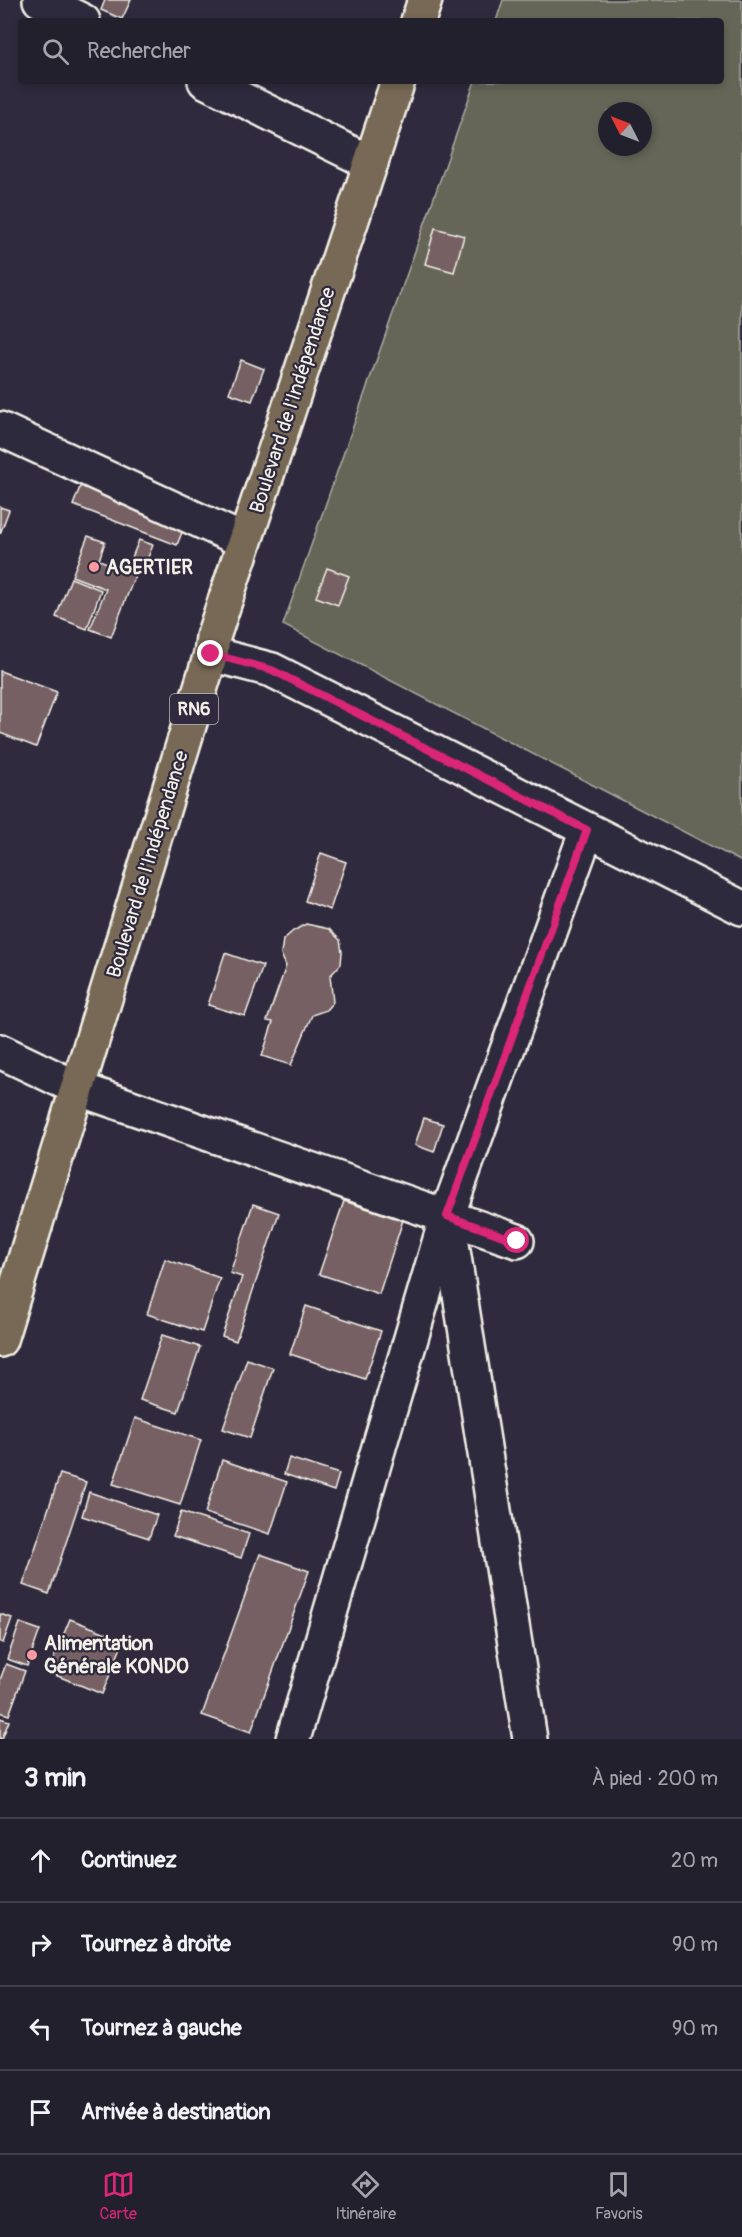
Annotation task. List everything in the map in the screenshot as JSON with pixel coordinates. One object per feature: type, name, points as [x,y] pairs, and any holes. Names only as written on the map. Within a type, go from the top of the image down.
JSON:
[{"type":"highway","points":[[419,18],[425,0]]},
{"type":"highway","name":"Boulevard de l'Indépendance","points":[[0,1340],[211,654],[213,638],[397,84]]},
{"type":"street","points":[[40,0],[77,18]]},
{"type":"street","points":[[211,84],[371,163]]},
{"type":"street","points":[[0,429],[244,541]]},
{"type":"street","points":[[211,654],[272,670],[742,908]]},
{"type":"street","points":[[293,1739],[447,1216],[587,830]]},
{"type":"street","points":[[0,1052],[79,1089],[517,1241]]},
{"type":"street","points":[[447,1216],[530,1739]]},
{"type":"green space","points":[[503,0],[742,0],[742,862],[283,625],[474,84],[724,84],[724,18],[497,18]]},
{"type":"building","points":[[105,0],[131,0],[122,18],[101,10]]},
{"type":"building","points":[[435,228],[464,236],[454,272],[425,264]]},
{"type":"building","points":[[241,360],[264,369],[252,401],[229,393]]},
{"type":"building","points":[[82,482],[186,522],[177,545],[73,505]]},
{"type":"building","points":[[0,507],[9,510],[0,534]]},
{"type":"building","points":[[88,536],[105,542],[99,560],[127,570],[139,540],[153,545],[143,570],[138,568],[111,637],[90,629],[106,589],[72,576]]},
{"type":"building","points":[[327,568],[349,576],[338,605],[316,597]]},
{"type":"building","points":[[71,578],[101,590],[87,629],[56,617]]},
{"type":"building","points":[[0,671],[57,692],[36,747],[0,733]]},
{"type":"building","points":[[321,853],[346,862],[330,910],[305,901]]},
{"type":"building","points":[[306,924],[329,929],[340,940],[341,964],[330,976],[333,1002],[326,1010],[312,1015],[291,1065],[262,1056],[273,1022],[267,1021],[286,966],[281,954],[283,940]]},
{"type":"building","points":[[225,953],[263,966],[245,1016],[208,1005]]},
{"type":"building","points":[[424,1118],[443,1124],[434,1152],[415,1145]]},
{"type":"building","points":[[344,1201],[403,1220],[379,1294],[319,1274]]},
{"type":"building","points":[[253,1204],[279,1213],[236,1341],[222,1336],[242,1277],[230,1273]]},
{"type":"building","points":[[165,1259],[220,1278],[202,1332],[147,1314]]},
{"type":"building","points":[[306,1306],[381,1331],[365,1379],[290,1354]]},
{"type":"building","points":[[162,1335],[200,1347],[178,1412],[140,1400]]},
{"type":"building","points":[[247,1359],[273,1368],[250,1438],[223,1429]]},
{"type":"building","points":[[135,1418],[201,1440],[180,1505],[113,1484]]},
{"type":"building","points":[[289,1458],[339,1474],[334,1491],[284,1474]]},
{"type":"building","points":[[222,1460],[287,1482],[270,1534],[205,1513]]},
{"type":"building","points":[[60,1474],[86,1482],[49,1594],[23,1585]]},
{"type":"building","points":[[89,1492],[157,1515],[149,1538],[82,1516]]},
{"type":"building","points":[[181,1512],[249,1534],[241,1558],[173,1536]]},
{"type":"building","points":[[260,1554],[309,1571],[251,1732],[202,1715]]},
{"type":"building","points":[[0,1614],[12,1618],[3,1643],[0,1642]]},
{"type":"building","points":[[70,1619],[124,1640],[102,1694],[48,1672]]},
{"type":"building","points":[[20,1623],[40,1630],[27,1666],[7,1659]]},
{"type":"building","points":[[6,1664],[25,1671],[9,1715],[0,1712],[0,1680]]},
{"type":"building","points":[[0,1718],[9,1721],[2,1739],[0,1739]]},
{"type":"place","name":"AGERTIER","points":[[94,567]]},
{"type":"place","name":"Alimentation Générale KONDO","points":[[32,1655]]},
{"type":"route","points":[[211,654],[272,670],[587,830],[447,1216],[517,1241]]}]
